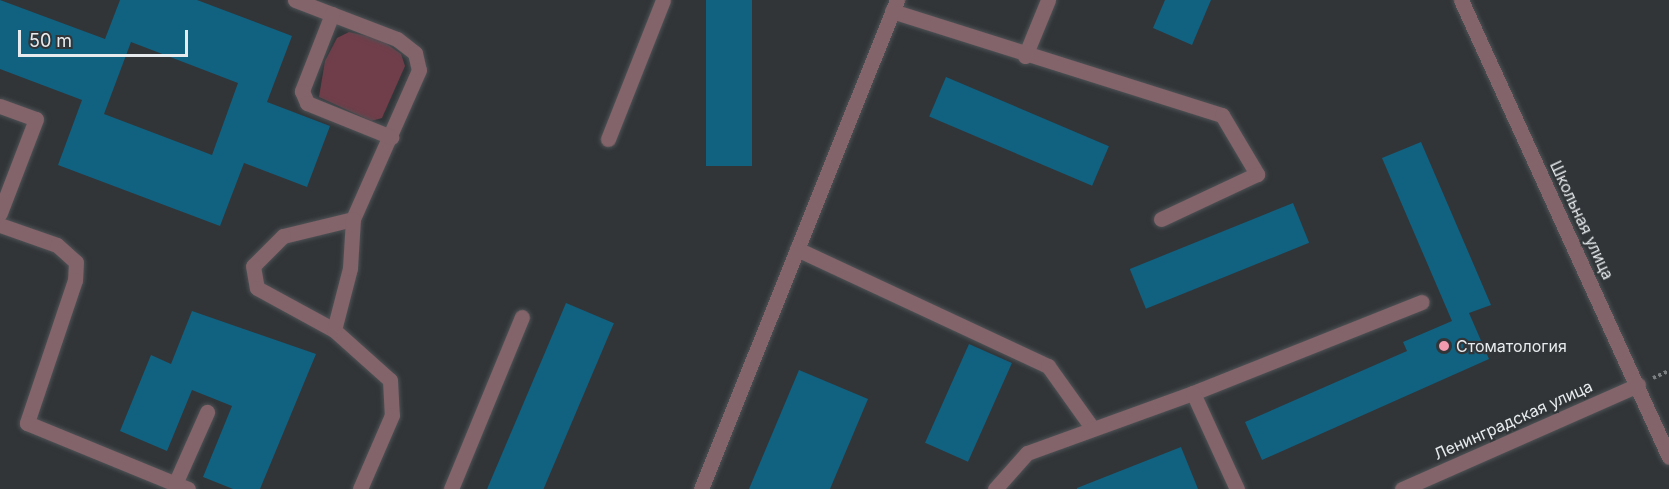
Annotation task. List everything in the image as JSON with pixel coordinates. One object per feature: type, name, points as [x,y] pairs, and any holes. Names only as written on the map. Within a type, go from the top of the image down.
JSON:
[{"type":"street","points":[[295,0],[397,39],[415,53],[419,70],[353,219],[350,268],[334,330]]},
{"type":"street","points":[[608,139],[663,0]]},
{"type":"street","points":[[1025,56],[1047,0]]},
{"type":"street","name":"Школьная улица","points":[[1461,0],[1669,457]]},
{"type":"street","points":[[701,489],[894,6],[1025,56],[1222,115],[1257,174],[1161,219]]},
{"type":"street","points":[[332,14],[302,91],[307,103],[390,136]]},
{"type":"street","points":[[0,106],[36,119],[0,213]]},
{"type":"street","points":[[353,219],[283,236],[254,266],[257,288],[334,330],[380,367],[396,398],[360,489]]},
{"type":"street","points":[[0,225],[57,245],[75,262],[75,280],[27,423],[181,486],[207,412]]},
{"type":"street","points":[[797,249],[1048,366],[1093,429]]},
{"type":"street","points":[[995,489],[1028,453],[1193,393],[1422,302]]},
{"type":"street","points":[[451,489],[522,317]]},
{"type":"street","name":"Ленинградская улица","points":[[1401,489],[1638,385]]},
{"type":"street","points":[[1193,393],[1237,489]]},
{"type":"shaded area","points":[[349,32],[380,39],[401,54],[405,66],[382,118],[371,121],[319,97],[325,61],[337,38]]},
{"type":"building","points":[[0,0],[105,39],[120,0],[197,0],[292,36],[267,102],[330,126],[307,187],[244,163],[220,226],[58,165],[82,100],[0,69]],"holes":[[[131,42],[238,83],[212,155],[104,114]]]},
{"type":"building","points":[[706,0],[752,0],[752,166],[706,166]]},
{"type":"building","points":[[1165,0],[1211,0],[1192,45],[1153,28]]},
{"type":"building","points":[[946,77],[1109,146],[1092,186],[929,117]]},
{"type":"building","points":[[1421,142],[1491,305],[1469,313],[1489,359],[1262,460],[1245,422],[1407,351],[1403,342],[1452,321],[1382,158]]},
{"type":"building","points":[[1293,203],[1309,243],[1146,309],[1130,269]]},
{"type":"building","points":[[566,303],[614,323],[544,489],[487,489]]},
{"type":"building","points":[[192,311],[316,354],[260,489],[233,489],[203,477],[232,406],[192,390],[167,451],[120,431],[151,355],[171,364]]},
{"type":"building","points":[[969,344],[1012,363],[968,462],[925,443]]},
{"type":"building","points":[[799,370],[868,399],[830,489],[749,489]]},
{"type":"building","points":[[1181,447],[1198,489],[1077,489],[1077,488]]},
{"type":"place","name":"Стоматология","points":[[1444,346]]}]
